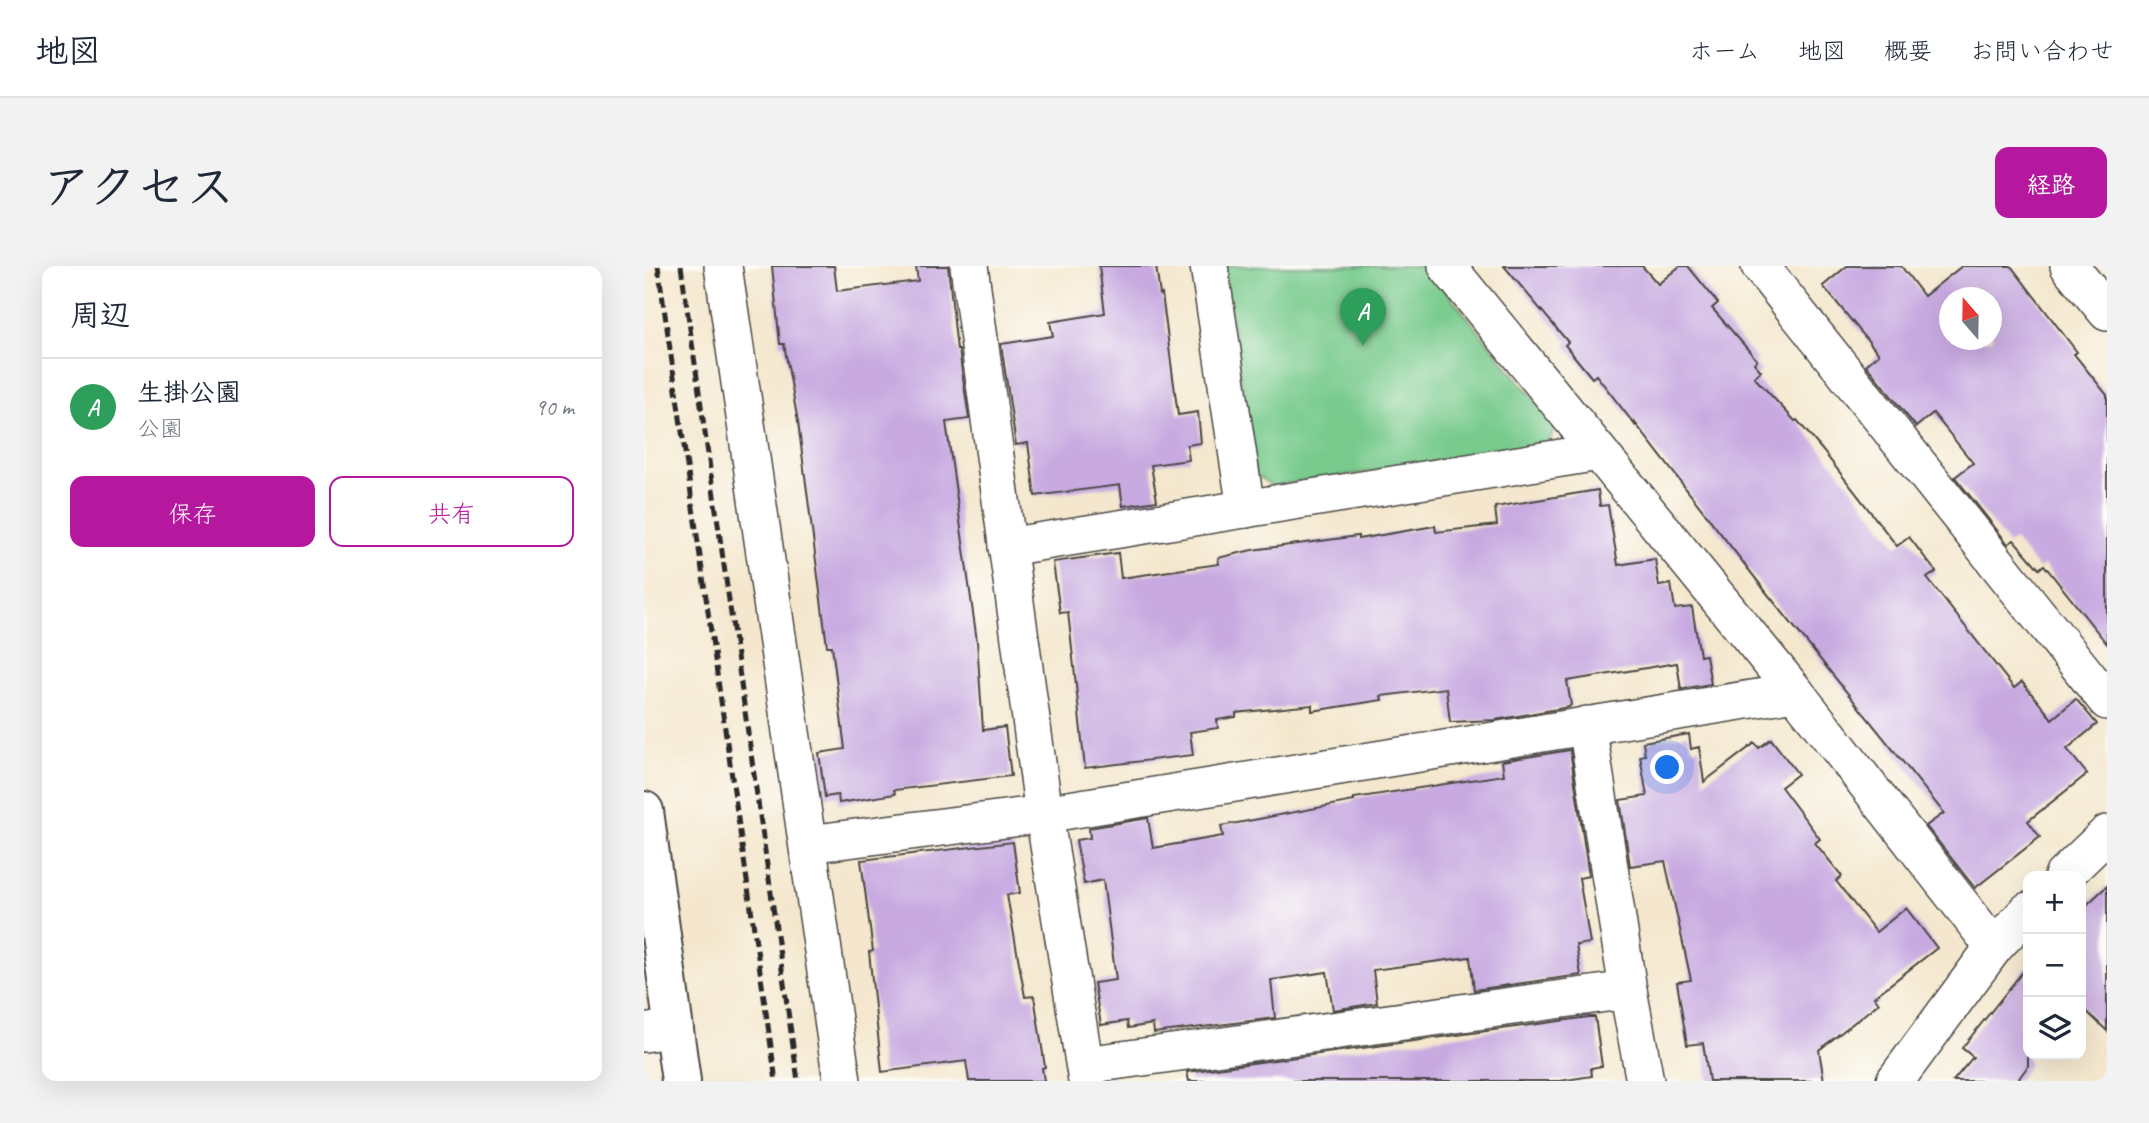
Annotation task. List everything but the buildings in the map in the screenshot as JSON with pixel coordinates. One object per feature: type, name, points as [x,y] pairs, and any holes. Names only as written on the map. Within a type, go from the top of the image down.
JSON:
[{"type":"street","points":[[723,266],[842,1081]]},
{"type":"street","points":[[968,266],[1044,814],[1086,1073],[1628,990]]},
{"type":"street","points":[[1209,266],[1246,509]]},
{"type":"street","points":[[1447,266],[1795,692],[1994,947]]},
{"type":"street","points":[[1760,266],[2107,701]]},
{"type":"street","points":[[2069,266],[2107,312]]},
{"type":"street","points":[[1007,547],[1599,452]]},
{"type":"street","points":[[808,844],[1044,814],[1795,692]]},
{"type":"street","points":[[1587,725],[1628,990],[1645,1081]]},
{"type":"street","points":[[644,811],[659,1030],[681,1081]]},
{"type":"street","points":[[2068,871],[2107,834]]},
{"type":"street","points":[[1895,1081],[1994,947],[2023,916]]},
{"type":"green space","points":[[1223,266],[1426,266],[1556,426],[1547,446],[1272,486],[1255,474]]},
{"type":"railway","points":[[658,266],[776,1081]]},
{"type":"railway","points":[[681,266],[798,1081]]},
{"type":"place","name":"生掛公園","points":[[1363,346]]}]
